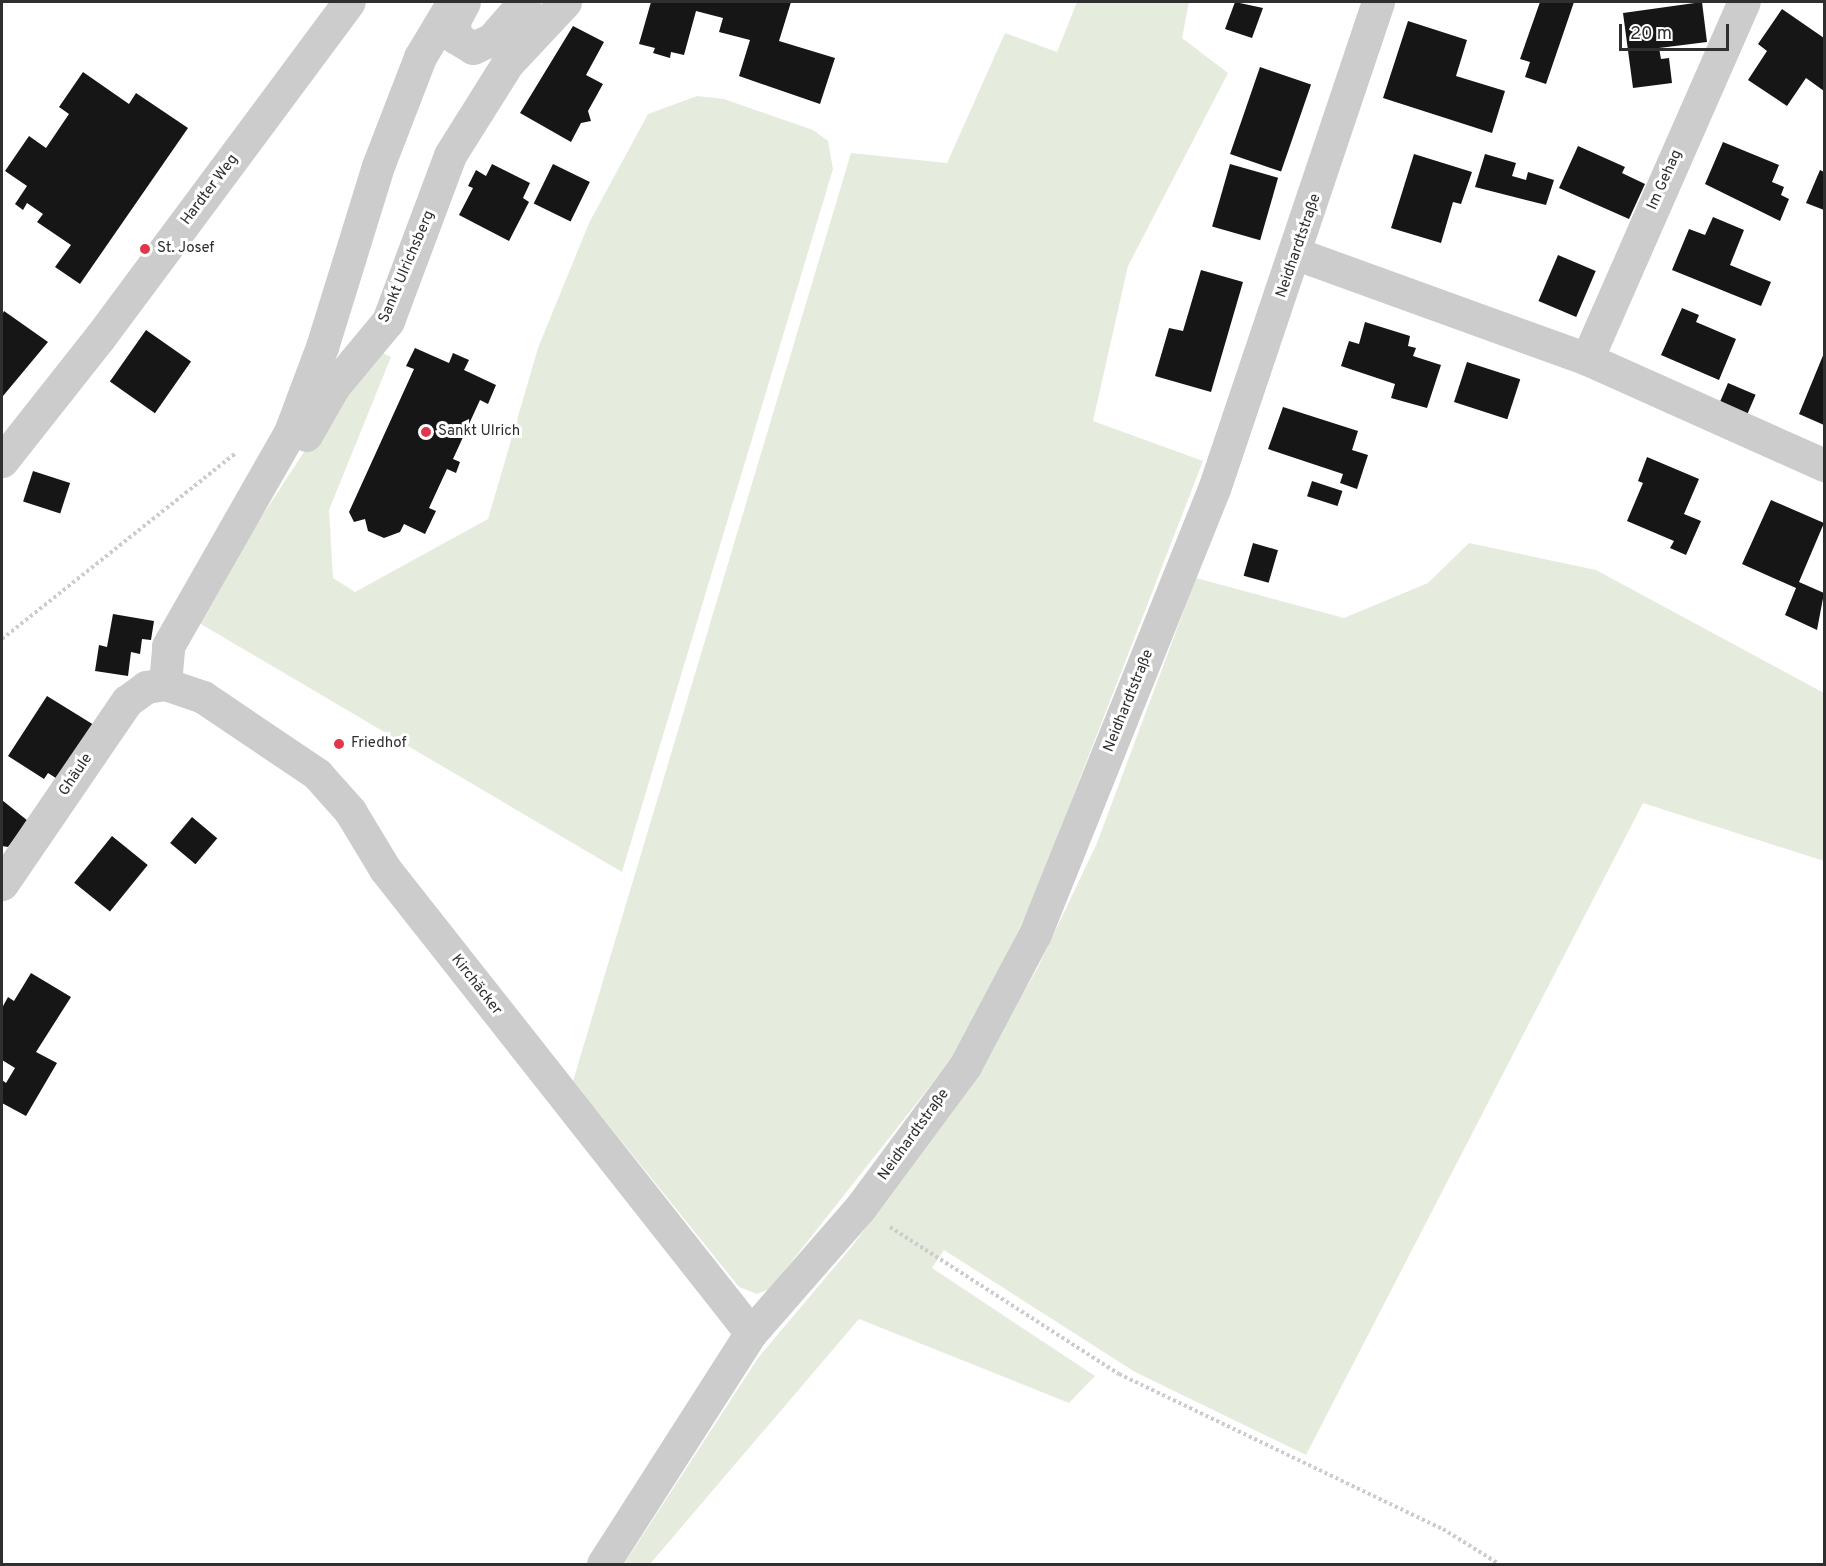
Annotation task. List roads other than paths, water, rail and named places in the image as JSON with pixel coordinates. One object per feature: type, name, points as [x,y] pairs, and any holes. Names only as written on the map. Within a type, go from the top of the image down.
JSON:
[{"type":"street","name":"Hardter Weg","points":[[2,461],[100,337],[349,2]]},
{"type":"street","name":"Sankt Ulrichsberg","points":[[165,684],[168,646],[290,432],[322,347],[378,166],[420,57],[453,2]]},
{"type":"street","points":[[464,2],[454,21],[455,37],[473,48],[492,39],[524,2]]},
{"type":"street","name":"Sankt Ulrichsberg","points":[[200,589],[252,528],[334,386],[388,321],[450,155],[507,64],[565,2]]},
{"type":"street","name":"Neidhardtstraße","points":[[603,1564],[751,1333],[860,1208],[965,1066],[1035,934],[1214,489],[1297,254],[1378,2]]},
{"type":"street","name":"Im Gehag","points":[[1587,359],[1744,2]]},
{"type":"street","points":[[1297,254],[1587,359],[1824,465]]},
{"type":"street","name":"Ghäule","points":[[2,884],[126,701],[146,687],[165,684]]},
{"type":"street","name":"Kirchäcker","points":[[165,684],[203,697],[317,774],[350,811],[385,869],[751,1333]]},
{"type":"place","name":"St. Josef","points":[[145,249]]},
{"type":"place","name":"Sankt Ulrich","points":[[426,432]]},
{"type":"place","name":"Friedhof","points":[[339,744]]}]
